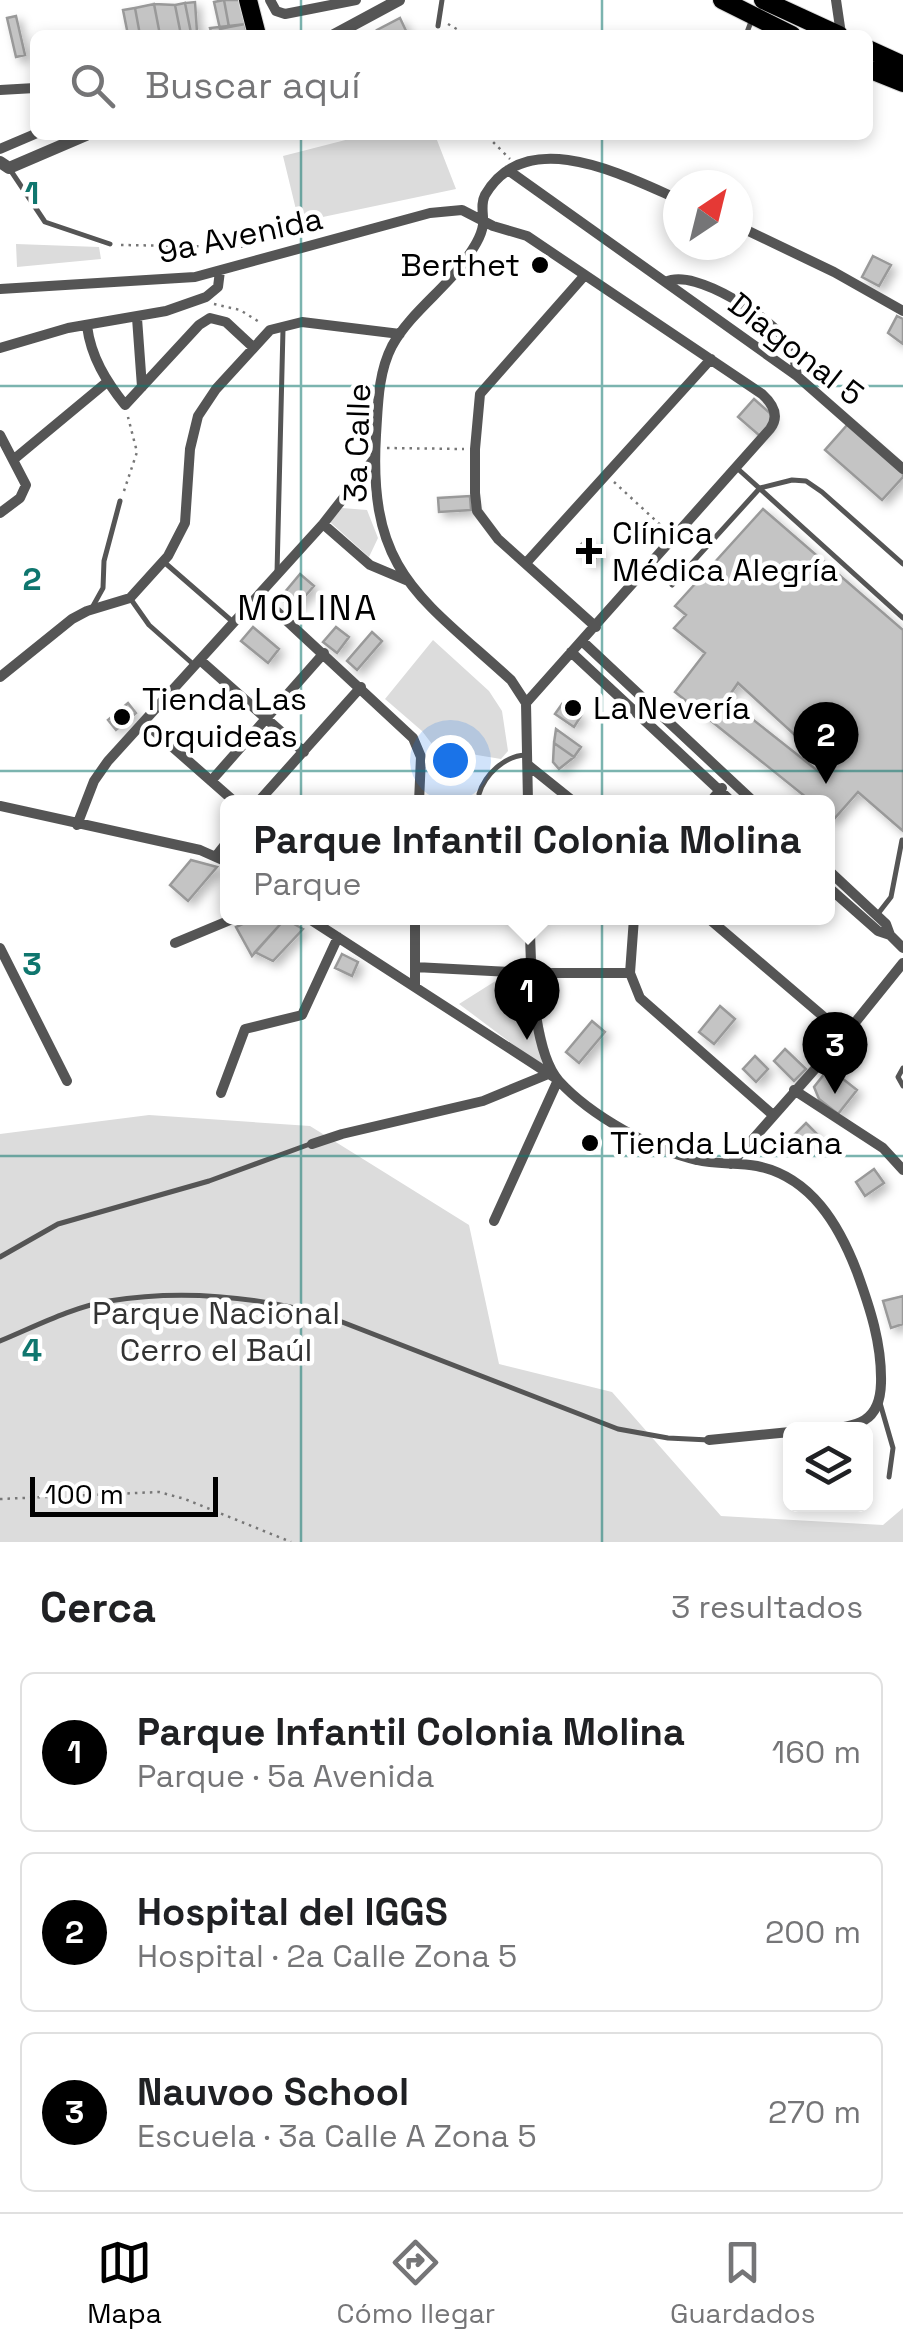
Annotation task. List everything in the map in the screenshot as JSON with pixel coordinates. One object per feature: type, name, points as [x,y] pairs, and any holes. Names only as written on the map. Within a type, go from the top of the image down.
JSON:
[{"type":"main road","points":[[248,0],[256,30]]},
{"type":"main road","points":[[722,0],[823,30]]},
{"type":"main road","points":[[760,12],[785,30]]},
{"type":"main road","points":[[760,12],[796,30]]},
{"type":"main road","points":[[873,53],[901,76]]},
{"type":"main road","points":[[873,68],[901,76]]},
{"type":"street","points":[[270,0],[276,11],[285,14],[356,0]]},
{"type":"street","points":[[343,30],[399,0]]},
{"type":"street","points":[[836,0],[839,30]]},
{"type":"street","points":[[0,90],[30,88]]},
{"type":"street","points":[[0,149],[30,136]]},
{"type":"street","points":[[4,165],[72,140]]},
{"type":"street","points":[[483,222],[486,195],[508,170],[529,160],[584,164],[663,192]]},
{"type":"street","name":"Diagonal 5","points":[[508,170],[797,376],[903,469]]},
{"type":"street","name":"9a Avenida","points":[[0,290],[195,277],[430,213],[462,210],[483,222],[527,236],[762,394],[774,410],[774,424],[737,468]]},
{"type":"street","name":"3a Calle","points":[[483,222],[482,232],[469,254],[400,334],[385,362],[375,454],[380,526],[396,565],[408,581],[512,680],[526,703]]},
{"type":"street","points":[[753,233],[903,311]]},
{"type":"street","points":[[0,348],[68,328],[137,318],[192,301],[213,293],[220,282],[220,271]]},
{"type":"street","points":[[585,275],[480,394],[475,449],[477,511],[498,539],[596,627]]},
{"type":"street","points":[[666,282],[673,278],[687,280],[736,300],[762,316],[793,348],[797,376]]},
{"type":"street","points":[[137,318],[142,387]]},
{"type":"street","points":[[87,326],[92,350],[107,382],[125,405],[210,318],[226,322],[253,347]]},
{"type":"street","points":[[0,678],[87,611],[130,598],[163,562],[185,523],[190,449],[198,416],[216,388],[270,330],[302,322],[400,334]]},
{"type":"street","points":[[526,563],[711,359]]},
{"type":"street","points":[[13,460],[107,382]]},
{"type":"street","points":[[0,435],[24,480],[25,490],[0,513]]},
{"type":"street","points":[[77,825],[100,772],[323,524],[375,454]]},
{"type":"street","points":[[528,795],[526,703],[737,468]]},
{"type":"street","points":[[323,524],[370,565],[408,581]]},
{"type":"street","points":[[260,595],[361,687],[418,746],[419,795]]},
{"type":"street","points":[[582,641],[746,795]]},
{"type":"street","points":[[571,652],[724,795]]},
{"type":"street","points":[[211,782],[324,653]]},
{"type":"street","points":[[198,663],[304,752]]},
{"type":"street","points":[[264,795],[361,687]]},
{"type":"street","points":[[144,722],[227,795]]},
{"type":"street","points":[[528,760],[566,795]]},
{"type":"street","points":[[716,795],[730,780]]},
{"type":"street","points":[[0,806],[220,859]]},
{"type":"street","points":[[835,876],[886,924],[890,935],[903,948]]},
{"type":"street","points":[[835,893],[878,932],[890,935]]},
{"type":"street","points":[[175,944],[220,925]]},
{"type":"street","points":[[320,925],[558,1080],[613,1123],[662,1150],[700,1161],[756,1166],[799,1183],[814,1197],[847,1246],[874,1318],[882,1376],[880,1402],[863,1422]]},
{"type":"street","points":[[415,925],[415,985]]},
{"type":"street","points":[[494,1221],[558,1080],[535,1013],[530,925]]},
{"type":"street","points":[[633,925],[630,973],[640,998],[773,1115]]},
{"type":"street","points":[[716,925],[845,1035]]},
{"type":"street","points":[[221,1093],[245,1028],[302,1015],[338,936]]},
{"type":"street","points":[[0,948],[67,1080]]},
{"type":"street","points":[[731,1164],[903,963]]},
{"type":"street","points":[[415,967],[630,973]]},
{"type":"street","points":[[312,1144],[482,1101],[546,1075]]},
{"type":"street","points":[[794,1090],[882,1148],[903,1170]]},
{"type":"street","points":[[709,1440],[783,1433]]},
{"type":"lane","points":[[438,26],[442,0]]},
{"type":"lane","points":[[4,165],[45,222],[110,244]]},
{"type":"lane","points":[[277,574],[282,326]]},
{"type":"lane","points":[[737,468],[903,618]]},
{"type":"lane","points":[[672,584],[760,488],[792,480],[806,481],[903,564]]},
{"type":"lane","points":[[87,611],[104,588],[104,561],[120,501]]},
{"type":"lane","points":[[163,562],[233,622]]},
{"type":"lane","points":[[130,598],[148,625],[198,663]]},
{"type":"lane","points":[[478,794],[487,776],[507,757],[528,760]]},
{"type":"lane","points":[[877,915],[890,898],[902,840]]},
{"type":"lane","points":[[903,1068],[898,1077],[903,1086]]},
{"type":"lane","points":[[0,1258],[58,1224],[209,1181],[312,1144]]},
{"type":"lane","points":[[0,1342],[107,1302],[211,1294],[276,1302],[358,1328],[618,1429],[709,1440]]},
{"type":"lane","points":[[880,1402],[893,1448],[888,1477]]},
{"type":"path","points":[[450,12],[449,27],[456,30]]},
{"type":"path","points":[[492,140],[508,153],[508,170]]},
{"type":"path","points":[[110,244],[248,246],[256,251],[259,262]]},
{"type":"path","points":[[192,301],[240,310],[270,330]]},
{"type":"path","points":[[120,501],[137,452],[125,405]]},
{"type":"path","points":[[375,454],[475,449]]},
{"type":"path","points":[[605,474],[675,538]]},
{"type":"path","points":[[0,1499],[158,1492],[290,1542]]},
{"type":"green space","points":[[345,140],[437,140],[456,189],[299,222],[283,156]]},
{"type":"green space","points":[[16,244],[99,247],[101,259],[17,267]]},
{"type":"green space","points":[[342,508],[367,510],[378,538],[369,557],[330,522]]},
{"type":"green space","points":[[433,640],[489,691],[502,711],[508,751],[501,759],[435,748],[422,731],[385,699]]},
{"type":"green space","points":[[505,975],[531,977],[555,1076],[459,1004]]},
{"type":"green space","name":"Parque Nacional Cerro el Baúl","points":[[149,1115],[310,1126],[469,1225],[499,1364],[612,1392],[721,1516],[883,1525],[903,1508],[903,1542],[0,1542],[0,1134]]},
{"type":"building","points":[[224,0],[240,0],[245,24],[229,27]]},
{"type":"building","points":[[224,0],[229,27],[220,29],[214,2]]},
{"type":"building","points":[[195,2],[197,30],[190,30],[185,3]]},
{"type":"building","points":[[185,3],[190,30],[180,30],[175,5]]},
{"type":"building","points":[[154,4],[159,30],[139,30],[135,8]]},
{"type":"building","points":[[154,4],[175,5],[180,30],[159,30]]},
{"type":"building","points":[[135,8],[139,30],[127,30],[123,10]]},
{"type":"building","points":[[16,16],[25,55],[16,57],[7,18]]},
{"type":"building","points":[[400,18],[406,30],[377,30]]},
{"type":"building","points":[[245,24],[246,30],[211,30]]},
{"type":"building","points":[[873,256],[891,265],[879,286],[862,277]]},
{"type":"building","points":[[897,316],[903,319],[903,344],[888,333]]},
{"type":"building","points":[[754,399],[771,414],[772,422],[760,436],[738,417]]},
{"type":"building","points":[[848,424],[903,473],[882,500],[825,450]]},
{"type":"building","points":[[470,496],[471,510],[439,512],[438,498]]},
{"type":"building","points":[[763,509],[903,630],[903,831],[858,792],[835,818],[835,795],[803,795],[675,692],[705,653],[674,628],[686,615],[675,606]],"holes":[[[738,683],[830,767],[823,775],[727,699]]]},
{"type":"building","name":"Clínica Médica Alegría","points":[[587,538],[602,551],[591,564],[576,550]]},
{"type":"building","points":[[300,574],[314,586],[293,610],[280,598]]},
{"type":"building","points":[[253,627],[279,649],[268,663],[241,641]]},
{"type":"building","points":[[336,627],[349,637],[337,653],[323,642]]},
{"type":"building","points":[[372,632],[382,641],[357,670],[347,661]]},
{"type":"building","name":"Tienda Las Orquideas","points":[[128,703],[136,713],[116,730],[108,720]]},
{"type":"building","points":[[562,704],[581,716],[574,727],[555,714]]},
{"type":"building","points":[[556,729],[581,747],[574,757],[554,743]]},
{"type":"building","points":[[554,743],[574,757],[559,769],[553,762]]},
{"type":"building","points":[[191,860],[217,867],[188,901],[170,885]]},
{"type":"building","points":[[240,925],[280,925],[252,956],[236,927]]},
{"type":"building","points":[[280,925],[303,929],[273,961],[255,952]]},
{"type":"building","points":[[342,954],[358,962],[352,976],[335,968]]},
{"type":"building","points":[[720,1006],[735,1019],[714,1044],[699,1032]]},
{"type":"building","points":[[592,1021],[605,1032],[579,1063],[566,1052]]},
{"type":"building","points":[[785,1049],[806,1069],[794,1081],[774,1061]]},
{"type":"building","points":[[755,1056],[768,1069],[756,1082],[743,1069]]},
{"type":"building","points":[[829,1068],[857,1090],[838,1114],[819,1099],[814,1087]]},
{"type":"building","points":[[806,1123],[820,1137],[809,1148],[795,1134]]},
{"type":"building","points":[[874,1169],[884,1183],[865,1196],[856,1182]]},
{"type":"building","points":[[903,1296],[903,1324],[891,1328],[883,1301]]},
{"type":"place","name":"Berthet","points":[[540,265]]},
{"type":"place","name":"Clínica Médica Alegría","points":[[589,551]]},
{"type":"place","name":"La Nevería","points":[[573,708]]},
{"type":"place","name":"Tienda Las Orquideas","points":[[122,717]]},
{"type":"place","name":"Hospital del IGGS","points":[[826,784]]},
{"type":"place","name":"Parque Infantil Colonia Molina","points":[[527,1040]]},
{"type":"place","name":"Nauvoo School","points":[[835,1094]]},
{"type":"place","name":"Tienda Luciana","points":[[590,1143]]},
{"type":"district","name":"MOLINA","points":[[308,608]]}]
